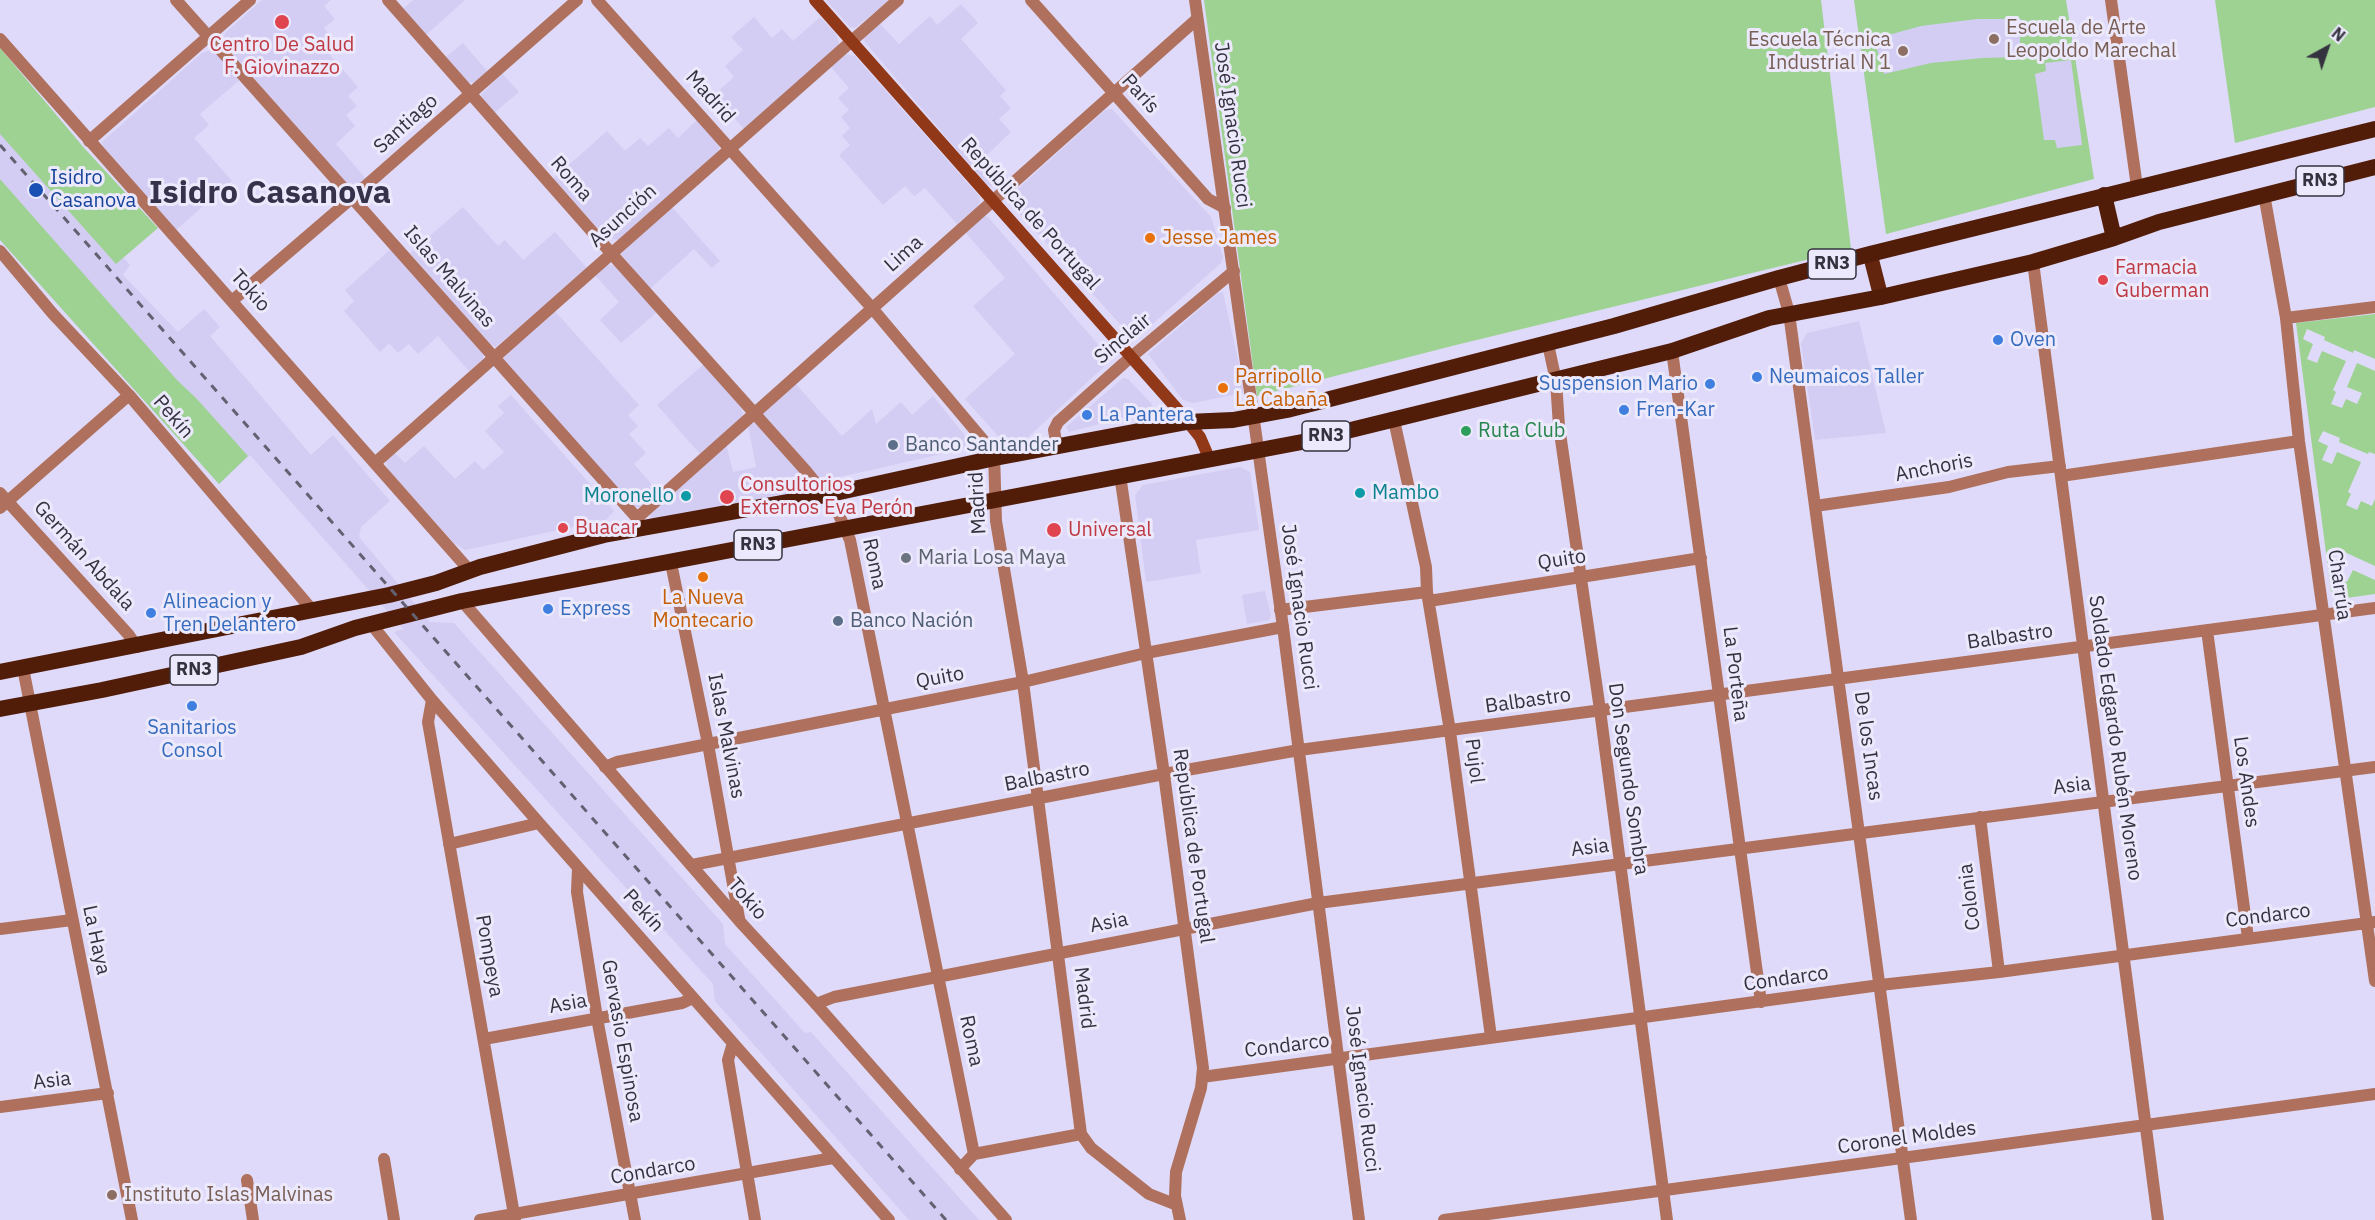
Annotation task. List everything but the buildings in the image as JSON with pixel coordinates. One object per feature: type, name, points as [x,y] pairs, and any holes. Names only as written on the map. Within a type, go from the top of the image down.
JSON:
[{"type":"highway","name":"RN3","points":[[0,672],[314,611],[436,583],[470,571],[604,535],[638,523],[826,495],[995,458],[1187,422],[1252,417],[1287,410],[1548,347],[1779,278],[2375,129]]},
{"type":"highway","name":"RN3","points":[[0,709],[301,647],[356,628],[462,602],[1209,458],[1258,451],[1394,420],[1672,351],[1789,314],[1881,297],[2033,262],[2114,238],[2158,222],[2375,167]]},
{"type":"highway","points":[[2104,195],[2114,238]]},
{"type":"main road","name":"República de Portugal","points":[[815,0],[1132,358],[1187,422],[1206,447],[1209,458]]},
{"type":"main road","points":[[1870,255],[1881,297]]},
{"type":"street","name":"Islas Malvinas","points":[[176,0],[353,197],[638,523]]},
{"type":"street","points":[[89,141],[250,0]]},
{"type":"street","name":"Roma","points":[[388,0],[826,495],[846,528],[909,824],[974,1154]]},
{"type":"street","name":"Santiago","points":[[233,300],[577,0]]},
{"type":"street","name":"Madrid","points":[[597,0],[872,308],[990,446],[995,458],[994,499],[1039,798],[1081,1134]]},
{"type":"street","name":"Asunción","points":[[375,463],[729,147],[898,0]]},
{"type":"street","name":"París","points":[[1031,0],[1208,199],[1225,208]]},
{"type":"street","name":"José Ignacio Rucci","points":[[1195,0],[1283,627],[1359,1220]]},
{"type":"street","points":[[2111,0],[2137,187]]},
{"type":"street","name":"Lima","points":[[638,523],[754,414],[1197,19]]},
{"type":"street","name":"Tokio","points":[[0,39],[233,300],[470,571]]},
{"type":"street","name":"Charrúa","points":[[2264,194],[2286,318],[2299,441],[2346,770],[2371,923],[2375,981]]},
{"type":"street","name":"Pekín","points":[[0,251],[53,314],[129,395],[314,611]]},
{"type":"street","name":"Soldado Edgardo Rubén Moreno","points":[[2033,262],[2158,1220]]},
{"type":"street","name":"Sinclair","points":[[1057,447],[1054,430],[1058,422],[1234,271]]},
{"type":"street","name":"De los Incas","points":[[1779,278],[1789,314],[1911,1220]]},
{"type":"street","points":[[2286,318],[2375,307]]},
{"type":"street","name":"Don Segundo Sombra","points":[[1548,347],[1556,381],[1559,426],[1579,578],[1600,710],[1667,1220]]},
{"type":"street","name":"La Porteña","points":[[1672,351],[1761,1002]]},
{"type":"street","points":[[3,501],[129,395]]},
{"type":"street","name":"Pujol","points":[[1394,420],[1426,567],[1428,596],[1450,731],[1491,1037]]},
{"type":"street","name":"Anchoris","points":[[1815,506],[1949,487],[2008,472],[2061,471],[2299,441]]},
{"type":"street","name":"República de Portugal","points":[[1120,475],[1186,928],[1203,1077],[1176,1172],[1175,1187],[1180,1220]]},
{"type":"street","name":"Germán Abdala","points":[[3,501],[128,634],[136,647]]},
{"type":"street","name":"Quito","points":[[1280,610],[1428,596],[1579,578],[1701,558]]},
{"type":"street","name":"Islas Malvinas","points":[[671,562],[708,744],[739,918]]},
{"type":"street","name":"Tokio","points":[[462,602],[605,768],[1006,1220]]},
{"type":"street","name":"Balbastro","points":[[692,865],[1299,750],[2375,608]]},
{"type":"street","name":"Pekín","points":[[372,625],[432,700],[539,824],[889,1220]]},
{"type":"street","name":"Quito","points":[[605,768],[617,762],[1023,682],[1146,653],[1283,627]]},
{"type":"street","name":"Los Andes","points":[[2207,630],[2248,938]]},
{"type":"street","name":"La Haya","points":[[23,668],[132,1220]]},
{"type":"street","name":"Pompeya","points":[[432,700],[428,722],[514,1217]]},
{"type":"street","name":"Asia","points":[[816,1004],[834,997],[938,976],[1318,903],[2375,766]]},
{"type":"street","name":"Colonia","points":[[1980,817],[1999,972]]},
{"type":"street","points":[[449,844],[539,824]]},
{"type":"street","name":"Gervasio Espinosa","points":[[578,868],[577,892],[597,1018],[635,1220]]},
{"type":"street","points":[[0,929],[72,921]]},
{"type":"street","name":"Condarco","points":[[1203,1077],[1880,985],[1999,972],[2371,923]]},
{"type":"street","name":"Asia","points":[[484,1039],[682,1003],[693,998]]},
{"type":"street","points":[[733,1043],[728,1060],[755,1220]]},
{"type":"street","name":"Asia","points":[[0,1107],[108,1093]]},
{"type":"street","name":"Coronel Moldes","points":[[1444,1220],[2375,1094]]},
{"type":"street","points":[[960,1169],[974,1154],[1081,1134],[1091,1148],[1149,1194],[1177,1205]]},
{"type":"street","name":"Condarco","points":[[480,1220],[514,1217],[833,1158]]},
{"type":"street","points":[[384,1159],[394,1220]]},
{"type":"street","points":[[246,1180],[253,1220]]},
{"type":"shaded area","points":[[262,0],[331,0],[324,6],[335,19],[324,28],[331,37],[322,46],[358,87],[348,96],[357,106],[346,115],[355,126],[336,144],[367,180],[359,187],[354,188],[348,185],[224,44],[223,38],[226,32]]},
{"type":"shaded area","points":[[413,0],[465,0],[426,35],[403,9]]},
{"type":"shaded area","points":[[826,0],[890,0],[855,28],[850,27]]},
{"type":"shaded area","points":[[1854,0],[2066,0],[2094,179],[1886,234]]},
{"type":"shaded area","points":[[961,4],[978,23],[961,39],[1006,90],[1000,96],[1011,108],[999,119],[1011,132],[987,155],[1009,179],[999,188],[987,185],[864,41],[865,36],[880,24],[899,44],[930,16],[937,25]]},
{"type":"shaded area","points":[[754,17],[772,38],[782,29],[793,41],[820,17],[836,34],[839,43],[837,48],[744,129],[714,95],[734,77],[725,66],[743,50],[731,37]]},
{"type":"shaded area","points":[[463,43],[488,72],[477,83],[467,82],[446,57]]},
{"type":"shaded area","points":[[213,49],[242,78],[200,114],[209,125],[194,138],[232,181],[176,230],[103,146],[102,142],[202,53]]},
{"type":"shaded area","points":[[844,54],[855,56],[979,196],[978,206],[957,224],[925,188],[914,196],[905,186],[883,205],[839,155],[850,145],[842,136],[850,128],[841,117],[849,110],[838,98],[849,88],[830,66]]},
{"type":"shaded area","points":[[502,73],[519,92],[494,113],[481,95]]},
{"type":"shaded area","points":[[1112,109],[1211,217],[1223,257],[1221,263],[1139,336],[1130,335],[1011,204],[1011,195],[1105,110]]},
{"type":"shaded area","points":[[698,119],[718,142],[720,147],[717,152],[619,240],[607,238],[553,179],[607,131],[625,151],[640,138],[648,146],[669,128],[678,138]]},
{"type":"shaded area","points":[[0,125],[21,143],[130,265],[123,275],[178,332],[204,309],[220,327],[210,336],[311,455],[333,435],[390,501],[361,527],[359,537],[430,622],[454,623],[723,924],[725,944],[805,1033],[811,1032],[979,1220],[909,1220],[715,1001],[713,984],[394,632],[403,629],[250,455],[219,484],[0,240]]},
{"type":"shaded area","points":[[671,206],[720,261],[712,268],[694,249],[650,289],[621,254]]},
{"type":"shaded area","points":[[463,207],[498,246],[505,240],[523,260],[555,232],[588,269],[496,347],[488,343],[410,253]]},
{"type":"shaded area","points":[[982,215],[988,217],[1108,356],[1109,362],[1025,440],[1007,446],[965,399],[1015,354],[973,306],[1005,278],[964,231]]},
{"type":"shaded area","points":[[392,248],[484,354],[483,359],[469,371],[438,336],[418,354],[409,344],[398,353],[389,343],[380,352],[344,311],[354,301],[345,290]]},
{"type":"shaded area","points":[[607,264],[616,266],[657,312],[621,343],[600,320],[619,302],[595,275]]},
{"type":"shaded area","points":[[1223,292],[1242,377],[1243,393],[1193,403],[1183,400],[1148,354],[1218,293]]},
{"type":"shaded area","points":[[553,309],[639,405],[628,415],[638,426],[629,434],[646,453],[634,464],[658,491],[641,507],[634,508],[505,364],[503,358]]},
{"type":"shaded area","points":[[1859,321],[1886,433],[1815,440],[1801,343],[1807,333]]},
{"type":"shaded area","points":[[704,364],[740,405],[743,413],[742,417],[700,454],[657,405]]},
{"type":"shaded area","points":[[1123,378],[1128,379],[1152,404],[1150,411],[1069,432],[1066,427]]},
{"type":"shaded area","points":[[794,382],[842,436],[872,409],[876,424],[901,402],[912,415],[933,396],[972,444],[968,448],[822,481],[763,416],[763,410]]},
{"type":"shaded area","points":[[511,395],[614,511],[606,520],[465,550],[454,543],[389,471],[385,460],[393,451],[405,463],[424,446],[455,479],[475,461],[483,470],[504,452],[485,431],[504,413],[498,406]]},
{"type":"shaded area","points":[[754,421],[810,484],[807,489],[651,519],[649,515],[726,443],[733,472],[756,467],[748,425]]},
{"type":"shaded area","points":[[1240,467],[1250,472],[1259,530],[1196,540],[1201,573],[1146,582],[1135,495],[1143,485]]},
{"type":"shaded area","points":[[1265,591],[1271,615],[1269,620],[1247,624],[1242,595]]},
{"type":"green space","points":[[1204,0],[1821,0],[1851,249],[1257,396]]},
{"type":"green space","points":[[1854,0],[2066,0],[2094,179],[1886,234]],"holes":[[[1977,19],[2021,19],[2019,57],[1931,63],[1884,74],[1874,39],[1921,26]],[[2071,60],[2082,145],[2057,148],[2055,140],[2044,140],[2035,74],[2046,71],[2045,63]]]},
{"type":"green space","points":[[2215,0],[2375,0],[2375,107],[2235,143]]},
{"type":"green space","points":[[0,48],[85,149],[158,228],[116,264],[0,134]]},
{"type":"green space","points":[[0,179],[177,380],[248,456],[219,484],[0,240]]},
{"type":"green space","points":[[2375,314],[2375,359],[2354,350],[2353,353],[2324,340],[2325,337],[2307,329],[2303,339],[2313,344],[2307,359],[2317,363],[2322,351],[2346,361],[2333,390],[2336,392],[2331,404],[2342,408],[2346,399],[2357,404],[2362,393],[2347,387],[2357,363],[2375,371],[2375,454],[2369,452],[2368,454],[2339,442],[2340,438],[2323,431],[2318,441],[2328,446],[2322,460],[2332,464],[2337,452],[2361,462],[2348,492],[2351,494],[2346,505],[2357,510],[2361,501],[2372,506],[2375,499],[2375,566],[2338,549],[2333,558],[2343,562],[2336,577],[2347,582],[2353,570],[2375,580],[2375,594],[2339,599],[2331,591],[2296,323]]},
{"type":"railway","points":[[0,145],[946,1220]]},
{"type":"place","name":"Centro De Salud F. Giovinazzo","points":[[282,22]]},
{"type":"place","name":"Escuela de Arte Leopoldo Marechal","points":[[1994,39]]},
{"type":"place","name":"Escuela Técnica Industrial N 1","points":[[1903,51]]},
{"type":"place","name":"Isidro Casanova","points":[[36,190]]},
{"type":"place","name":"Jesse James","points":[[1150,238]]},
{"type":"place","name":"Farmacia Guberman","points":[[2103,280]]},
{"type":"place","name":"Oven","points":[[1998,340]]},
{"type":"place","name":"Neumaicos Taller","points":[[1757,377]]},
{"type":"place","name":"Suspension Mario","points":[[1710,384]]},
{"type":"place","name":"Parripollo La Cabaña","points":[[1223,388]]},
{"type":"place","name":"Fren-Kar","points":[[1624,410]]},
{"type":"place","name":"La Pantera","points":[[1087,415]]},
{"type":"place","name":"Ruta Club","points":[[1466,431]]},
{"type":"place","name":"Banco Santander","points":[[893,445]]},
{"type":"place","name":"Mambo","points":[[1360,493]]},
{"type":"place","name":"Moronello","points":[[686,496]]},
{"type":"place","name":"Consultorios Externos Eva Perón","points":[[727,497]]},
{"type":"place","name":"Buacar","points":[[563,528]]},
{"type":"place","name":"Universal","points":[[1054,530]]},
{"type":"place","name":"Maria Losa Maya","points":[[906,558]]},
{"type":"place","name":"La Nueva Montecario","points":[[703,577]]},
{"type":"place","name":"Express","points":[[548,609]]},
{"type":"place","name":"Alineacion y Tren Delantero","points":[[151,613]]},
{"type":"place","name":"Banco Nación","points":[[838,621]]},
{"type":"place","name":"Sanitarios Consol","points":[[192,706]]},
{"type":"place","name":"Instituto Islas Malvinas","points":[[112,1195]]},
{"type":"district","name":"Isidro Casanova","points":[[270,194]]}]
